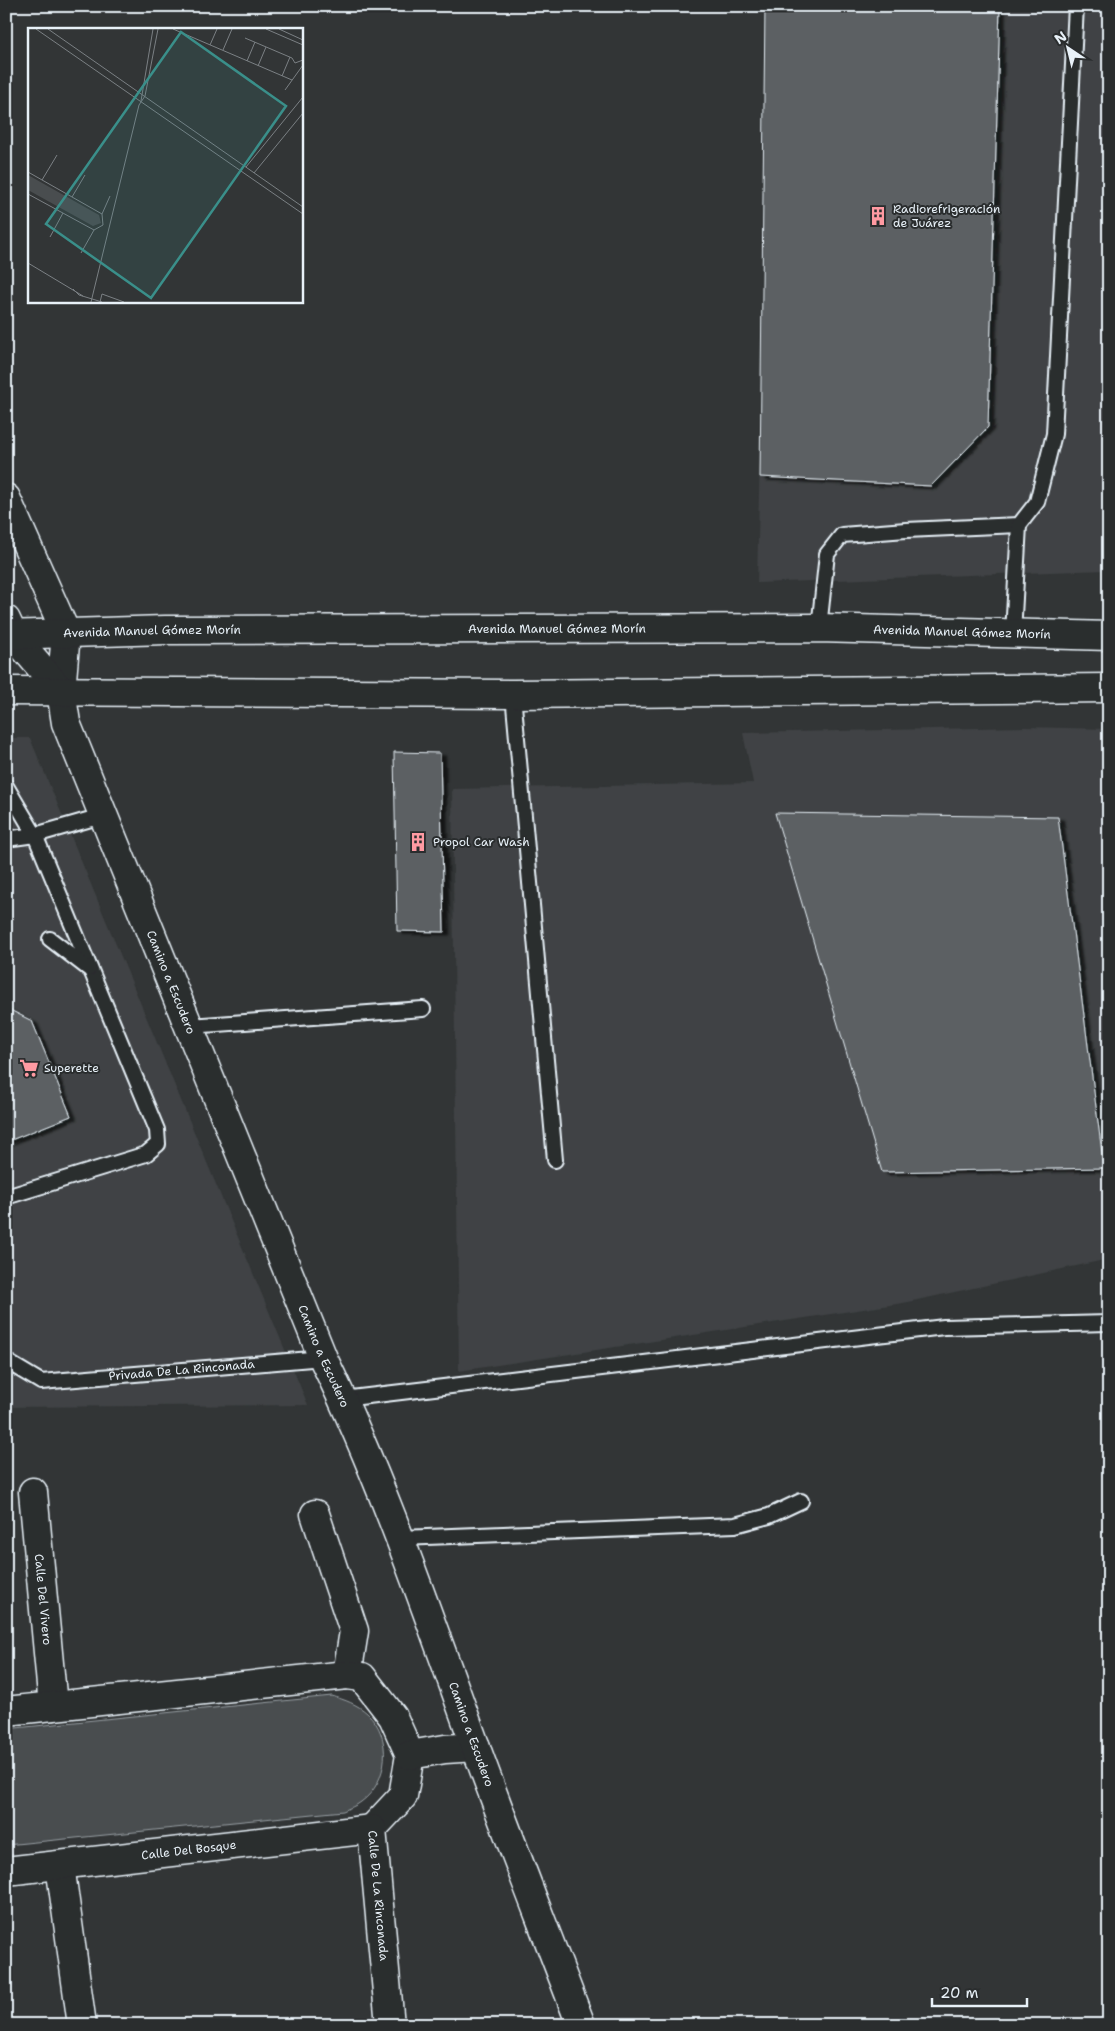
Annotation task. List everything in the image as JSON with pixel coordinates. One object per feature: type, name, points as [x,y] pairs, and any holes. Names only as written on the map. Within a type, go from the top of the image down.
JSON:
[{"type":"street","name":"Camino a Escudero","points":[[6,498],[66,633],[61,691],[66,723],[105,815],[324,1358],[401,1538],[476,1747],[581,2025]]},
{"type":"street","name":"Avenida Manuel Gómez Morín","points":[[8,630],[66,633],[165,630],[819,628],[1109,636]]},
{"type":"street","points":[[8,630],[61,691]]},
{"type":"street","points":[[6,692],[514,694],[1109,688]]},
{"type":"street","name":"Calle Del Vivero","points":[[33,1492],[53,1706]]},
{"type":"street","points":[[315,1514],[354,1631],[347,1675]]},
{"type":"street","points":[[6,1711],[347,1675],[362,1678],[374,1692],[393,1718],[410,1755],[445,1749],[476,1747]]},
{"type":"street","name":"Calle De La Rinconada","points":[[390,2025],[372,1828],[403,1796],[410,1755]]},
{"type":"street","name":"Calle Del Bosque","points":[[6,1871],[372,1828]]},
{"type":"street","points":[[60,1865],[82,2025]]},
{"type":"lane","points":[[1013,634],[1019,525],[1037,502],[1054,434],[1076,6]]},
{"type":"lane","points":[[819,628],[827,554],[842,536],[906,530],[1019,525]]},
{"type":"lane","points":[[514,694],[555,1160]]},
{"type":"lane","points":[[6,786],[35,835],[157,1130],[158,1144],[146,1154],[6,1197]]},
{"type":"lane","points":[[6,839],[35,835],[105,815]]},
{"type":"lane","points":[[50,939],[91,971]]},
{"type":"lane","points":[[190,1026],[423,1008]]},
{"type":"lane","points":[[343,1399],[944,1327],[1109,1323]]},
{"type":"lane","name":"Privada De La Rinconada","points":[[6,1360],[40,1382],[324,1358]]},
{"type":"lane","points":[[401,1538],[735,1525],[769,1516],[801,1501]]},
{"type":"shaded area","points":[[765,6],[1109,6],[1109,538],[1106,570],[757,583],[763,311]]},
{"type":"shaded area","points":[[1026,727],[1109,729],[1109,1259],[903,1303],[459,1371],[452,789],[753,783],[743,733]]},
{"type":"shaded area","points":[[6,738],[30,738],[308,1405],[6,1407]]},
{"type":"shaded area","points":[[332,1696],[355,1705],[367,1713],[381,1734],[384,1746],[382,1771],[377,1783],[361,1802],[352,1807],[343,1811],[6,1845],[6,1729]]},
{"type":"building","name":"Radiorefrigeración de Juárez","points":[[765,6],[1000,6],[988,427],[931,486],[760,477]]},
{"type":"building","name":"Propol Car Wash","points":[[394,752],[440,753],[444,932],[397,931]]},
{"type":"building","points":[[775,813],[1058,817],[1104,1168],[882,1172]]},
{"type":"building","name":"Superette","points":[[6,1008],[32,1021],[71,1116],[6,1142]]},
{"type":"place","name":"Radiorefrigeración de Juárez","points":[[878,216]]},
{"type":"place","name":"Propol Car Wash","points":[[418,842]]},
{"type":"place","name":"Superette","points":[[29,1068]]}]
